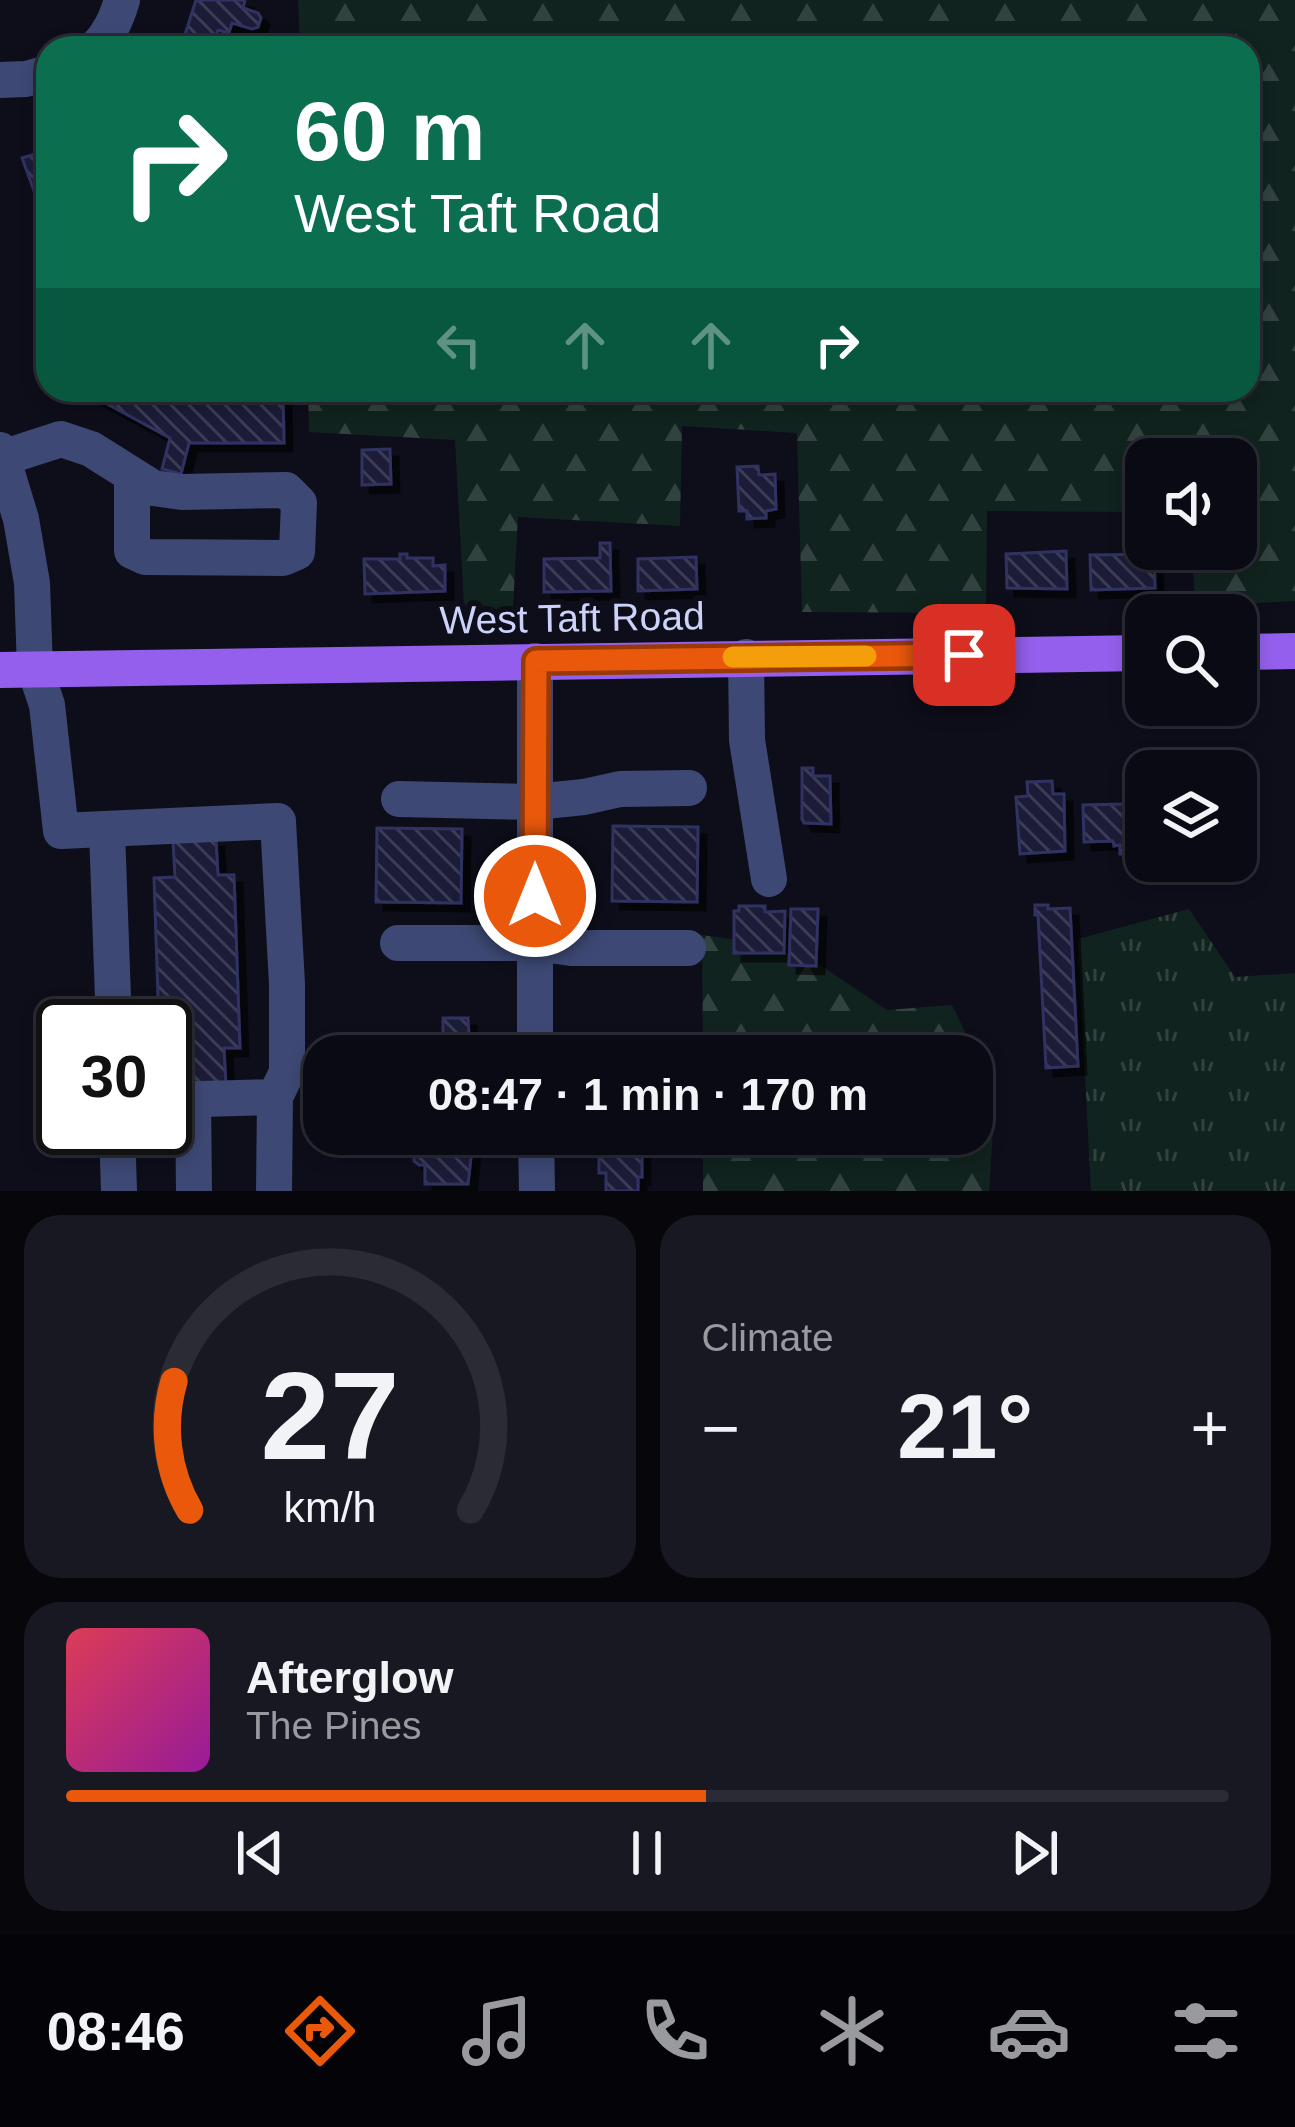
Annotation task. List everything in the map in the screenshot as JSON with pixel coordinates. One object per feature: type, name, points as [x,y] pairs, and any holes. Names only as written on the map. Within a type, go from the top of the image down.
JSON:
[{"type":"main road","points":[[1257,652],[1295,651]]},
{"type":"main road","name":"West Taft Road","points":[[18,670],[1125,653]]},
{"type":"street","points":[[106,36],[122,0]]},
{"type":"street","points":[[0,80],[36,76]]},
{"type":"street","points":[[132,475],[132,550],[145,557],[284,558],[297,552],[298,503],[286,490],[153,488],[91,449],[61,439],[1,454],[21,519],[32,584],[18,670],[47,705],[61,831],[278,821],[287,1072],[275,1097],[274,1191]]},
{"type":"street","points":[[746,657],[747,740],[769,878]]},
{"type":"street","points":[[535,1035],[536,661]]},
{"type":"street","points":[[399,799],[535,802],[620,789],[689,788]]},
{"type":"street","points":[[107,831],[113,999]]},
{"type":"street","points":[[398,944],[688,948]]},
{"type":"street","points":[[192,1099],[275,1097]]},
{"type":"street","points":[[118,1155],[119,1191]]},
{"type":"street","points":[[188,1155],[194,1191]]},
{"type":"street","points":[[536,1155],[537,1191]]},
{"type":"green space","points":[[298,0],[1295,0],[1295,601],[1257,603],[1257,594],[1194,594],[1193,570],[1257,570],[1257,438],[1125,438],[1125,512],[987,511],[986,613],[802,612],[797,433],[682,426],[680,526],[518,517],[512,624],[465,623],[455,440],[309,432],[308,402],[1260,402],[1260,36],[300,36]]},
{"type":"green space","points":[[1189,909],[1235,977],[1295,973],[1295,1191],[1091,1191],[1078,939]]},
{"type":"green space","points":[[702,935],[759,943],[823,967],[887,1010],[952,1005],[967,1035],[703,1035]]},
{"type":"green space","points":[[703,1155],[991,1155],[989,1191],[703,1191]]},
{"type":"building","points":[[196,0],[245,0],[243,8],[261,18],[252,29],[232,23],[229,33],[218,30],[216,36],[185,36]]},
{"type":"building","points":[[36,154],[36,196],[22,158]]},
{"type":"building","points":[[104,402],[283,402],[284,443],[189,443],[181,474],[162,469],[170,438]]},
{"type":"building","points":[[390,449],[391,484],[362,485],[362,450]]},
{"type":"building","points":[[758,466],[759,475],[775,474],[776,509],[766,511],[766,518],[747,519],[747,511],[739,511],[737,467]]},
{"type":"building","points":[[600,543],[610,543],[611,591],[544,592],[544,559],[600,558]]},
{"type":"building","points":[[1066,551],[1067,589],[1007,588],[1006,554]]},
{"type":"building","points":[[400,554],[433,558],[433,566],[445,565],[445,591],[365,594],[364,559],[400,559]]},
{"type":"building","points":[[1125,554],[1125,570],[1154,570],[1155,588],[1091,590],[1090,555]]},
{"type":"building","points":[[696,557],[697,589],[638,591],[638,559]]},
{"type":"building","points":[[802,768],[813,768],[813,776],[830,776],[831,824],[804,823]]},
{"type":"building","points":[[1052,781],[1053,794],[1064,794],[1065,851],[1020,854],[1016,797],[1028,796],[1027,782]]},
{"type":"building","points":[[1125,795],[1125,854],[1120,854],[1120,845],[1114,846],[1113,841],[1084,842],[1083,805],[1124,804]]},
{"type":"building","points":[[613,826],[698,827],[697,902],[612,901]]},
{"type":"building","points":[[377,828],[462,829],[461,903],[376,902]]},
{"type":"building","points":[[216,839],[218,875],[234,875],[240,1048],[224,1048],[226,1087],[192,1088],[192,999],[158,999],[154,878],[175,877],[173,841]]},
{"type":"building","points":[[1035,905],[1070,908],[1078,1066],[1046,1068]]},
{"type":"building","points":[[739,906],[785,911],[784,953],[734,953],[734,911]]},
{"type":"building","points":[[791,909],[818,909],[816,966],[789,965]]},
{"type":"building","points":[[443,1018],[468,1018],[469,1035],[443,1035]]},
{"type":"building","points":[[414,1155],[471,1155],[468,1184],[425,1184],[425,1165],[414,1161]]},
{"type":"building","points":[[599,1155],[642,1155],[638,1191],[606,1191],[606,1173],[599,1173]]},
{"type":"slow traffic","points":[[733,657],[866,656]]},
{"type":"route","points":[[535,896],[536,661],[964,655]]}]
